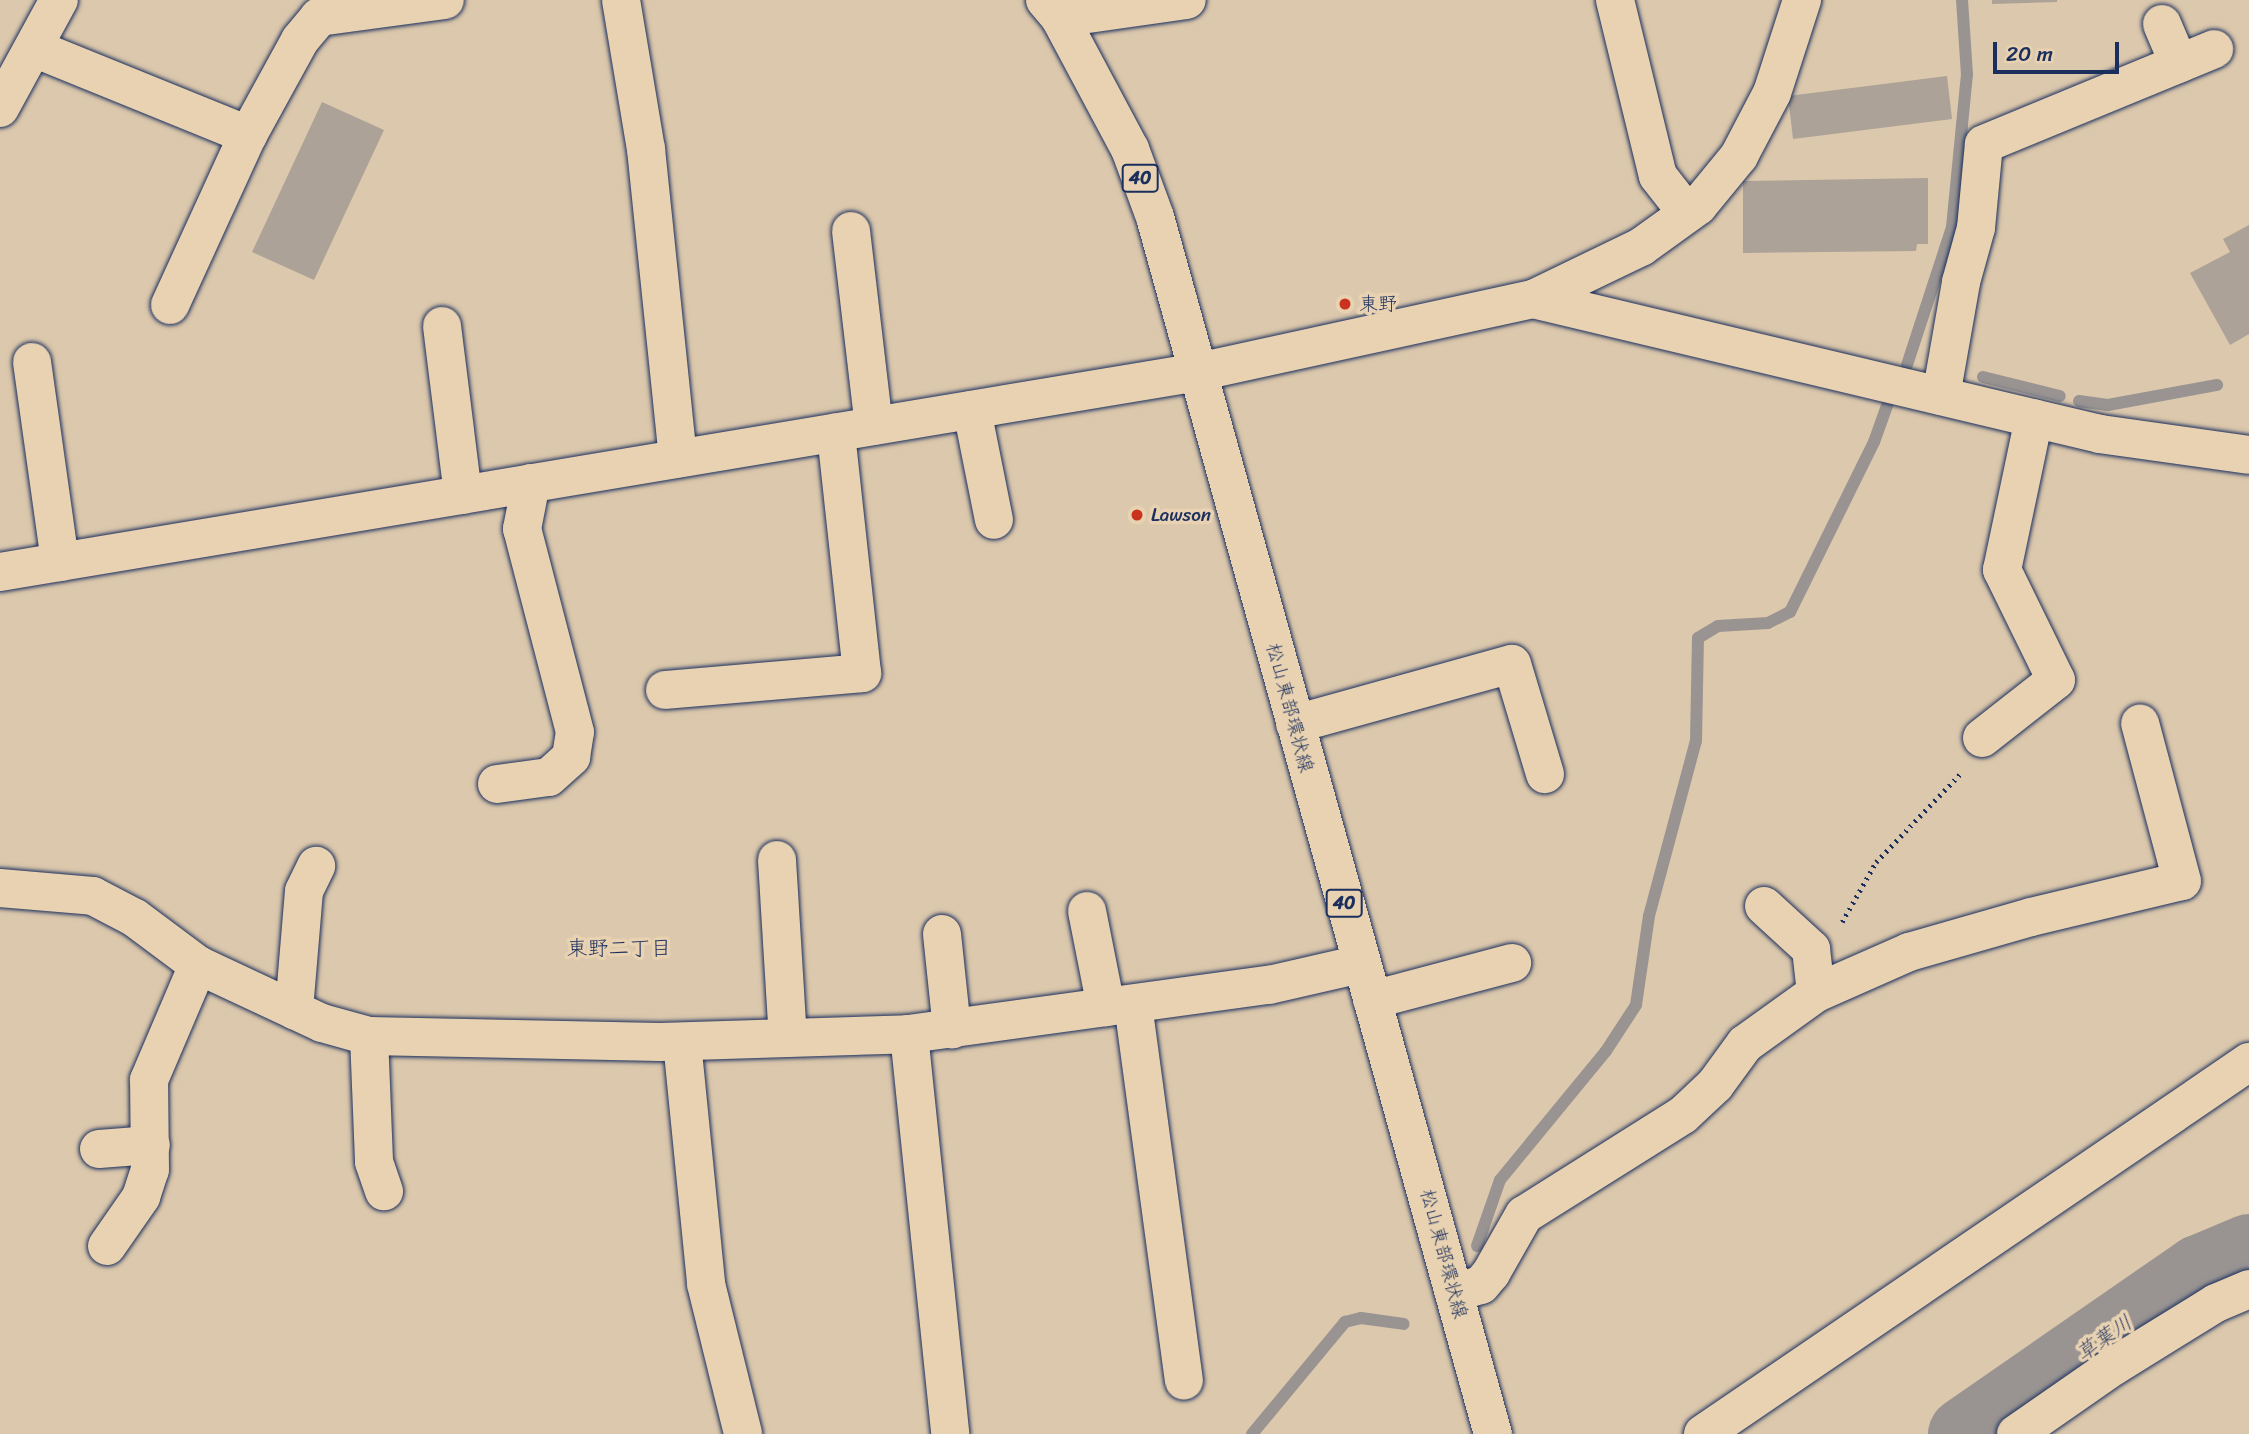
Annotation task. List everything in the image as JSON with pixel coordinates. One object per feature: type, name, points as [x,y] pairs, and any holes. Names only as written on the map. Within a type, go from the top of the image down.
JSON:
[{"type":"street","points":[[0,108],[36,49],[59,0]]},
{"type":"street","points":[[170,304],[248,135],[300,40],[319,17],[445,0]]},
{"type":"street","points":[[621,0],[646,149],[678,458]]},
{"type":"street","points":[[1053,9],[1187,0]]},
{"type":"street","points":[[1615,0],[1658,176],[1687,214]]},
{"type":"street","points":[[0,572],[1198,372],[1533,299],[1641,247],[1687,214],[1740,156],[1772,93],[1802,0]]},
{"type":"street","name":"松山東部環状線","points":[[1053,9],[1130,149],[1155,216],[1491,1433]]},
{"type":"street","points":[[2162,24],[2179,64]]},
{"type":"street","points":[[36,49],[248,135]]},
{"type":"street","points":[[1941,396],[1961,282],[1976,228],[1984,144],[2214,49]]},
{"type":"street","points":[[851,231],[874,426]]},
{"type":"street","points":[[1533,299],[2100,434],[2248,444]]},
{"type":"street","points":[[442,326],[463,495]]},
{"type":"street","points":[[32,362],[60,562]]},
{"type":"street","points":[[972,410],[994,520]]},
{"type":"street","points":[[1982,738],[2056,680],[2003,570],[2034,418]]},
{"type":"street","points":[[665,691],[862,673],[836,432]]},
{"type":"street","points":[[497,784],[549,777],[571,757],[575,732],[522,529],[531,483]]},
{"type":"street","points":[[1295,724],[1512,664],[1545,774]]},
{"type":"street","points":[[1454,1293],[1486,1279],[1524,1215],[1683,1115],[1715,1085],[1745,1044],[1816,993],[1909,952],[2031,916],[2182,881],[2140,723]]},
{"type":"street","points":[[777,860],[788,1038]]},
{"type":"street","points":[[294,1010],[301,910],[316,866]]},
{"type":"street","points":[[0,888],[93,896],[135,918],[198,965],[294,1010],[369,1036],[682,1042],[909,1034],[1269,985],[1367,982],[1512,963]]},
{"type":"street","points":[[1764,906],[1811,949],[1816,993]]},
{"type":"street","points":[[1087,911],[1120,1006],[1184,1381]]},
{"type":"street","points":[[942,934],[952,1028]]},
{"type":"street","points":[[107,1246],[141,1197],[150,1170],[149,1080],[198,965]]},
{"type":"street","points":[[909,1034],[950,1434]]},
{"type":"street","points":[[369,1036],[374,1162],[384,1191]]},
{"type":"street","points":[[682,1042],[706,1284],[743,1434]]},
{"type":"street","points":[[1703,1434],[2249,1062]]},
{"type":"street","points":[[99,1149],[151,1145]]},
{"type":"street","points":[[2016,1434],[2114,1366],[2216,1303],[2249,1289]]},
{"type":"path","points":[[1838,931],[1851,899],[1876,862],[1901,831],[1981,754],[1982,738]]},
{"type":"building","points":[[1992,0],[2057,0],[2057,2],[1992,4]]},
{"type":"building","points":[[1947,76],[1952,119],[1793,139],[1788,96]]},
{"type":"building","points":[[322,102],[384,130],[314,280],[252,252]]},
{"type":"building","points":[[1928,178],[1928,244],[1917,244],[1916,251],[1743,253],[1743,181]]},
{"type":"building","points":[[2249,225],[2249,334],[2230,345],[2190,273],[2230,252],[2223,239]]},
{"type":"waterway","points":[[1907,365],[1952,227],[1967,75],[1962,0]]},
{"type":"waterway","points":[[1983,377],[2060,396]]},
{"type":"waterway","points":[[2079,401],[2108,405],[2217,385]]},
{"type":"waterway","points":[[1477,1246],[1500,1180],[1606,1051],[1636,1005],[1649,916],[1696,741],[1698,638],[1718,626],[1768,623],[1790,612],[1874,442],[1889,400]]},
{"type":"waterway","name":"草葉川","points":[[1965,1434],[2199,1272],[2249,1251]]},
{"type":"waterway","points":[[1252,1434],[1345,1322],[1361,1318],[1404,1324]]},
{"type":"place","name":"東野","points":[[1345,304]]},
{"type":"place","name":"Lawson","points":[[1137,515]]},
{"type":"district","name":"東野二丁目","points":[[619,948]]}]
